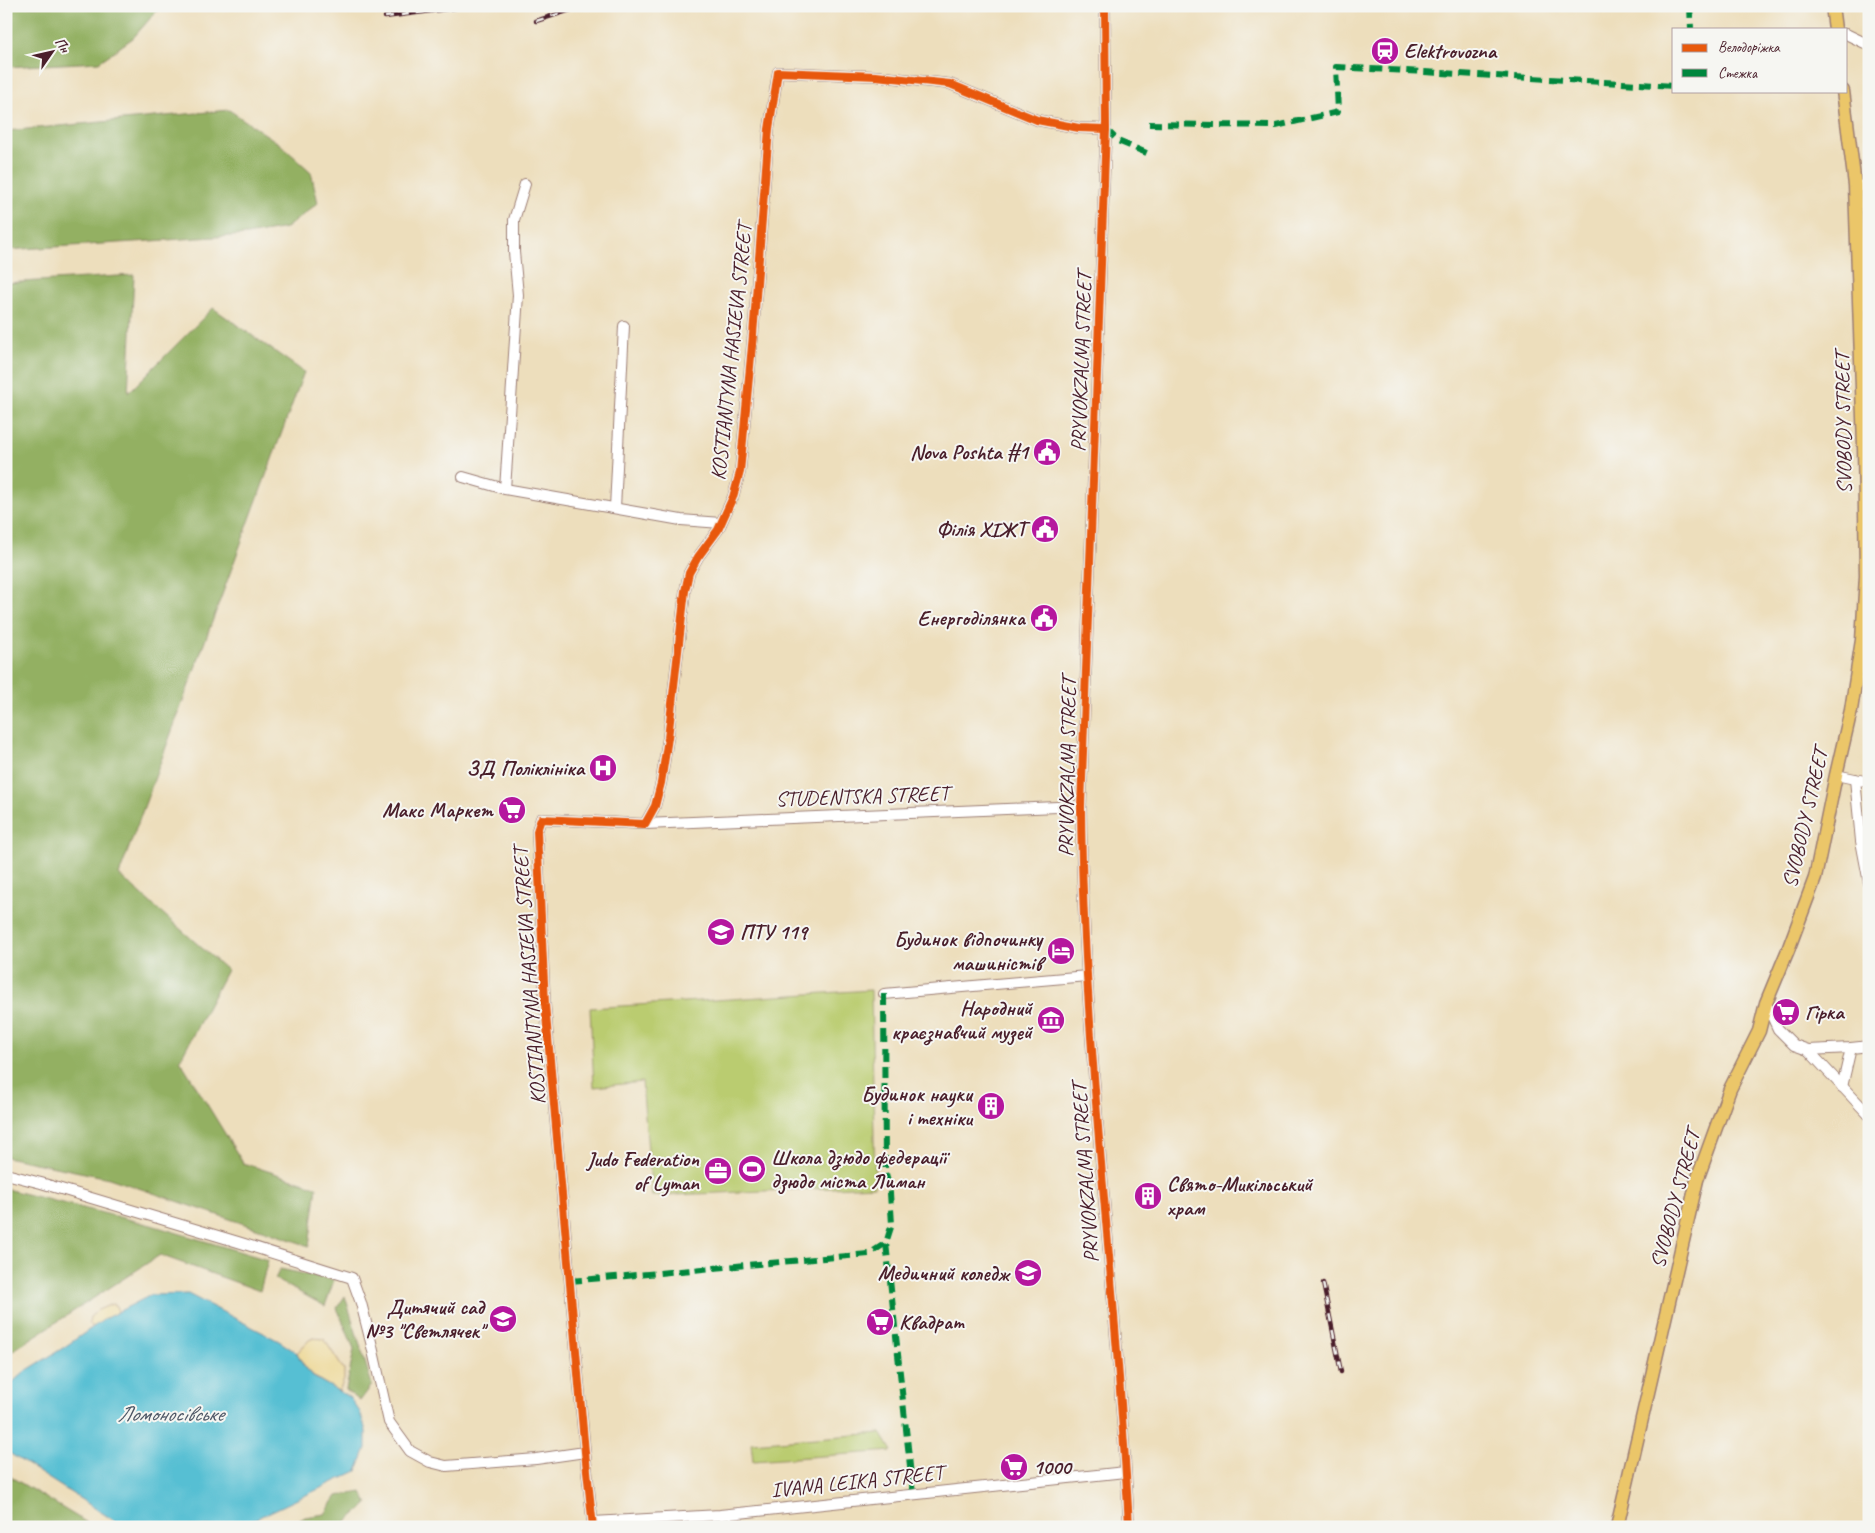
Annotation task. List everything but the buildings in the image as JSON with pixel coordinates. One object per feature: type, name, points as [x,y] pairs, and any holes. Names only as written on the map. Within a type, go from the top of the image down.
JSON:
[{"type":"main road","points":[[1832,6],[1835,28]]},
{"type":"main road","name":"SVOBODY STREET","points":[[1617,1527],[1697,1180],[1730,1089],[1759,1032],[1766,1003],[1788,950],[1814,878],[1851,710],[1862,640],[1867,576],[1866,446],[1864,313],[1855,185],[1843,92]]},
{"type":"street","name":"PRYVOKZALNA STREET","points":[[1105,6],[1106,129],[1081,806],[1087,976],[1129,1527]]},
{"type":"street","points":[[1848,35],[1869,45]]},
{"type":"street","name":"KOSTIANTYNA HASIEVA STREET","points":[[593,1524],[545,1004],[537,831],[541,819],[645,824],[655,806],[661,783],[668,738],[685,591],[689,574],[721,523],[733,497],[740,472],[769,129],[778,72],[876,76],[950,84],[1037,120],[1080,128],[1106,129]]},
{"type":"street","points":[[505,489],[518,294],[514,252],[514,220],[524,184]]},
{"type":"street","points":[[1855,185],[1869,187]]},
{"type":"street","points":[[615,508],[624,326]]},
{"type":"street","points":[[463,477],[505,489],[681,520],[721,523]]},
{"type":"street","points":[[1836,775],[1869,782]]},
{"type":"street","points":[[1855,780],[1861,841],[1869,883]]},
{"type":"street","name":"STUDENTSKA STREET","points":[[645,824],[1081,806]]},
{"type":"street","points":[[884,994],[1087,976]]},
{"type":"street","points":[[1766,1003],[1778,1030],[1794,1045],[1808,1050],[1869,1046]]},
{"type":"street","points":[[1842,1087],[1851,1048]]},
{"type":"street","points":[[1808,1050],[1869,1115]]},
{"type":"street","points":[[6,1174],[41,1182],[352,1278],[361,1303],[389,1422],[410,1451],[430,1462],[446,1466],[536,1459],[585,1452]]},
{"type":"street","name":"IVANA LEIKA STREET","points":[[593,1524],[720,1514],[1125,1472]]},
{"type":"green space","points":[[6,6],[161,6],[133,38],[99,62],[6,67]]},
{"type":"green space","points":[[229,110],[280,144],[311,172],[318,203],[286,228],[247,235],[6,250],[6,131]]},
{"type":"green space","points":[[134,275],[128,393],[213,308],[304,372],[119,875],[227,970],[180,1060],[243,1163],[317,1187],[309,1246],[109,1178],[6,1157],[6,283]]},
{"type":"green space","points":[[871,990],[875,1186],[652,1196],[642,1082],[594,1087],[590,1008]]},
{"type":"green space","points":[[6,1189],[151,1225],[268,1260],[260,1291],[160,1255],[6,1355]]},
{"type":"green space","points":[[280,1269],[334,1280],[325,1306],[275,1279]]},
{"type":"green space","points":[[345,1296],[372,1385],[360,1401],[346,1390],[354,1349],[337,1308]]},
{"type":"green space","points":[[881,1433],[892,1451],[753,1461],[751,1443]]},
{"type":"green space","points":[[6,1474],[94,1527],[6,1527]]},
{"type":"green space","points":[[362,1492],[368,1504],[340,1527],[288,1527],[305,1517],[325,1514],[337,1496]]},
{"type":"sand","points":[[112,1304],[116,1306],[118,1312],[94,1327],[89,1324],[90,1317],[98,1310]]},
{"type":"sand","points":[[314,1338],[324,1339],[344,1370],[344,1380],[339,1391],[314,1376],[305,1367],[297,1353],[309,1340]]},
{"type":"water","name":"Ломоносівське","points":[[188,1294],[279,1341],[297,1353],[304,1366],[315,1378],[349,1397],[360,1412],[366,1431],[366,1448],[357,1471],[238,1527],[124,1527],[6,1451],[6,1388],[24,1372],[106,1318],[151,1295]]},
{"type":"railway","points":[[385,17],[470,6]]},
{"type":"railway","points":[[536,21],[583,6]]},
{"type":"railway","points":[[1323,1283],[1341,1372]]},
{"type":"marked path","points":[[1690,6],[1691,28]]},
{"type":"marked path","points":[[1149,124],[1276,126],[1338,112],[1336,67],[1672,86]]},
{"type":"marked path","points":[[1106,129],[1118,141],[1149,154]]},
{"type":"marked path","points":[[884,994],[885,1168],[890,1193],[892,1224],[886,1243],[913,1494]]},
{"type":"marked path","points":[[570,1281],[869,1254],[886,1243]]},
{"type":"cycle path","points":[[1105,6],[1106,129],[1081,806],[1088,986],[1124,1437],[1129,1527]]},
{"type":"cycle path","points":[[593,1527],[545,1004],[537,831],[541,819],[645,824],[655,806],[661,783],[668,738],[685,591],[689,573],[718,530],[733,497],[740,472],[769,129],[778,72],[876,76],[950,84],[1037,120],[1079,128],[1106,129]]},
{"type":"place","name":"Elektrovozna","points":[[1385,51]]},
{"type":"place","name":"Nova Poshta #1","points":[[1047,452]]},
{"type":"place","name":"Філія ХІЖТ","points":[[1045,529]]},
{"type":"place","name":"Енергоділянка","points":[[1044,618]]},
{"type":"place","name":"ЗД Поліклініка","points":[[603,768]]},
{"type":"place","name":"Макс Маркет","points":[[512,810]]},
{"type":"place","name":"ПТУ 119","points":[[721,932]]},
{"type":"place","name":"Будинок відпочинку машиністів","points":[[1061,951]]},
{"type":"place","name":"Гірка","points":[[1786,1012]]},
{"type":"place","name":"Народний краєзнавчий музей","points":[[1051,1020]]},
{"type":"place","name":"Будинок науки і техніки","points":[[991,1106]]},
{"type":"place","name":"Школа дзюдо федерації дзюдо міста Лиман","points":[[752,1169]]},
{"type":"place","name":"Judo Federation of Lyman","points":[[718,1171]]},
{"type":"place","name":"Свято-Микільський храм","points":[[1148,1196]]},
{"type":"place","name":"Медичний коледж","points":[[1028,1273]]},
{"type":"place","name":"Дитячий сад №3 \"Светлячек\"","points":[[503,1319]]},
{"type":"place","name":"Квадрат","points":[[880,1322]]},
{"type":"place","name":"1000","points":[[1014,1467]]}]
